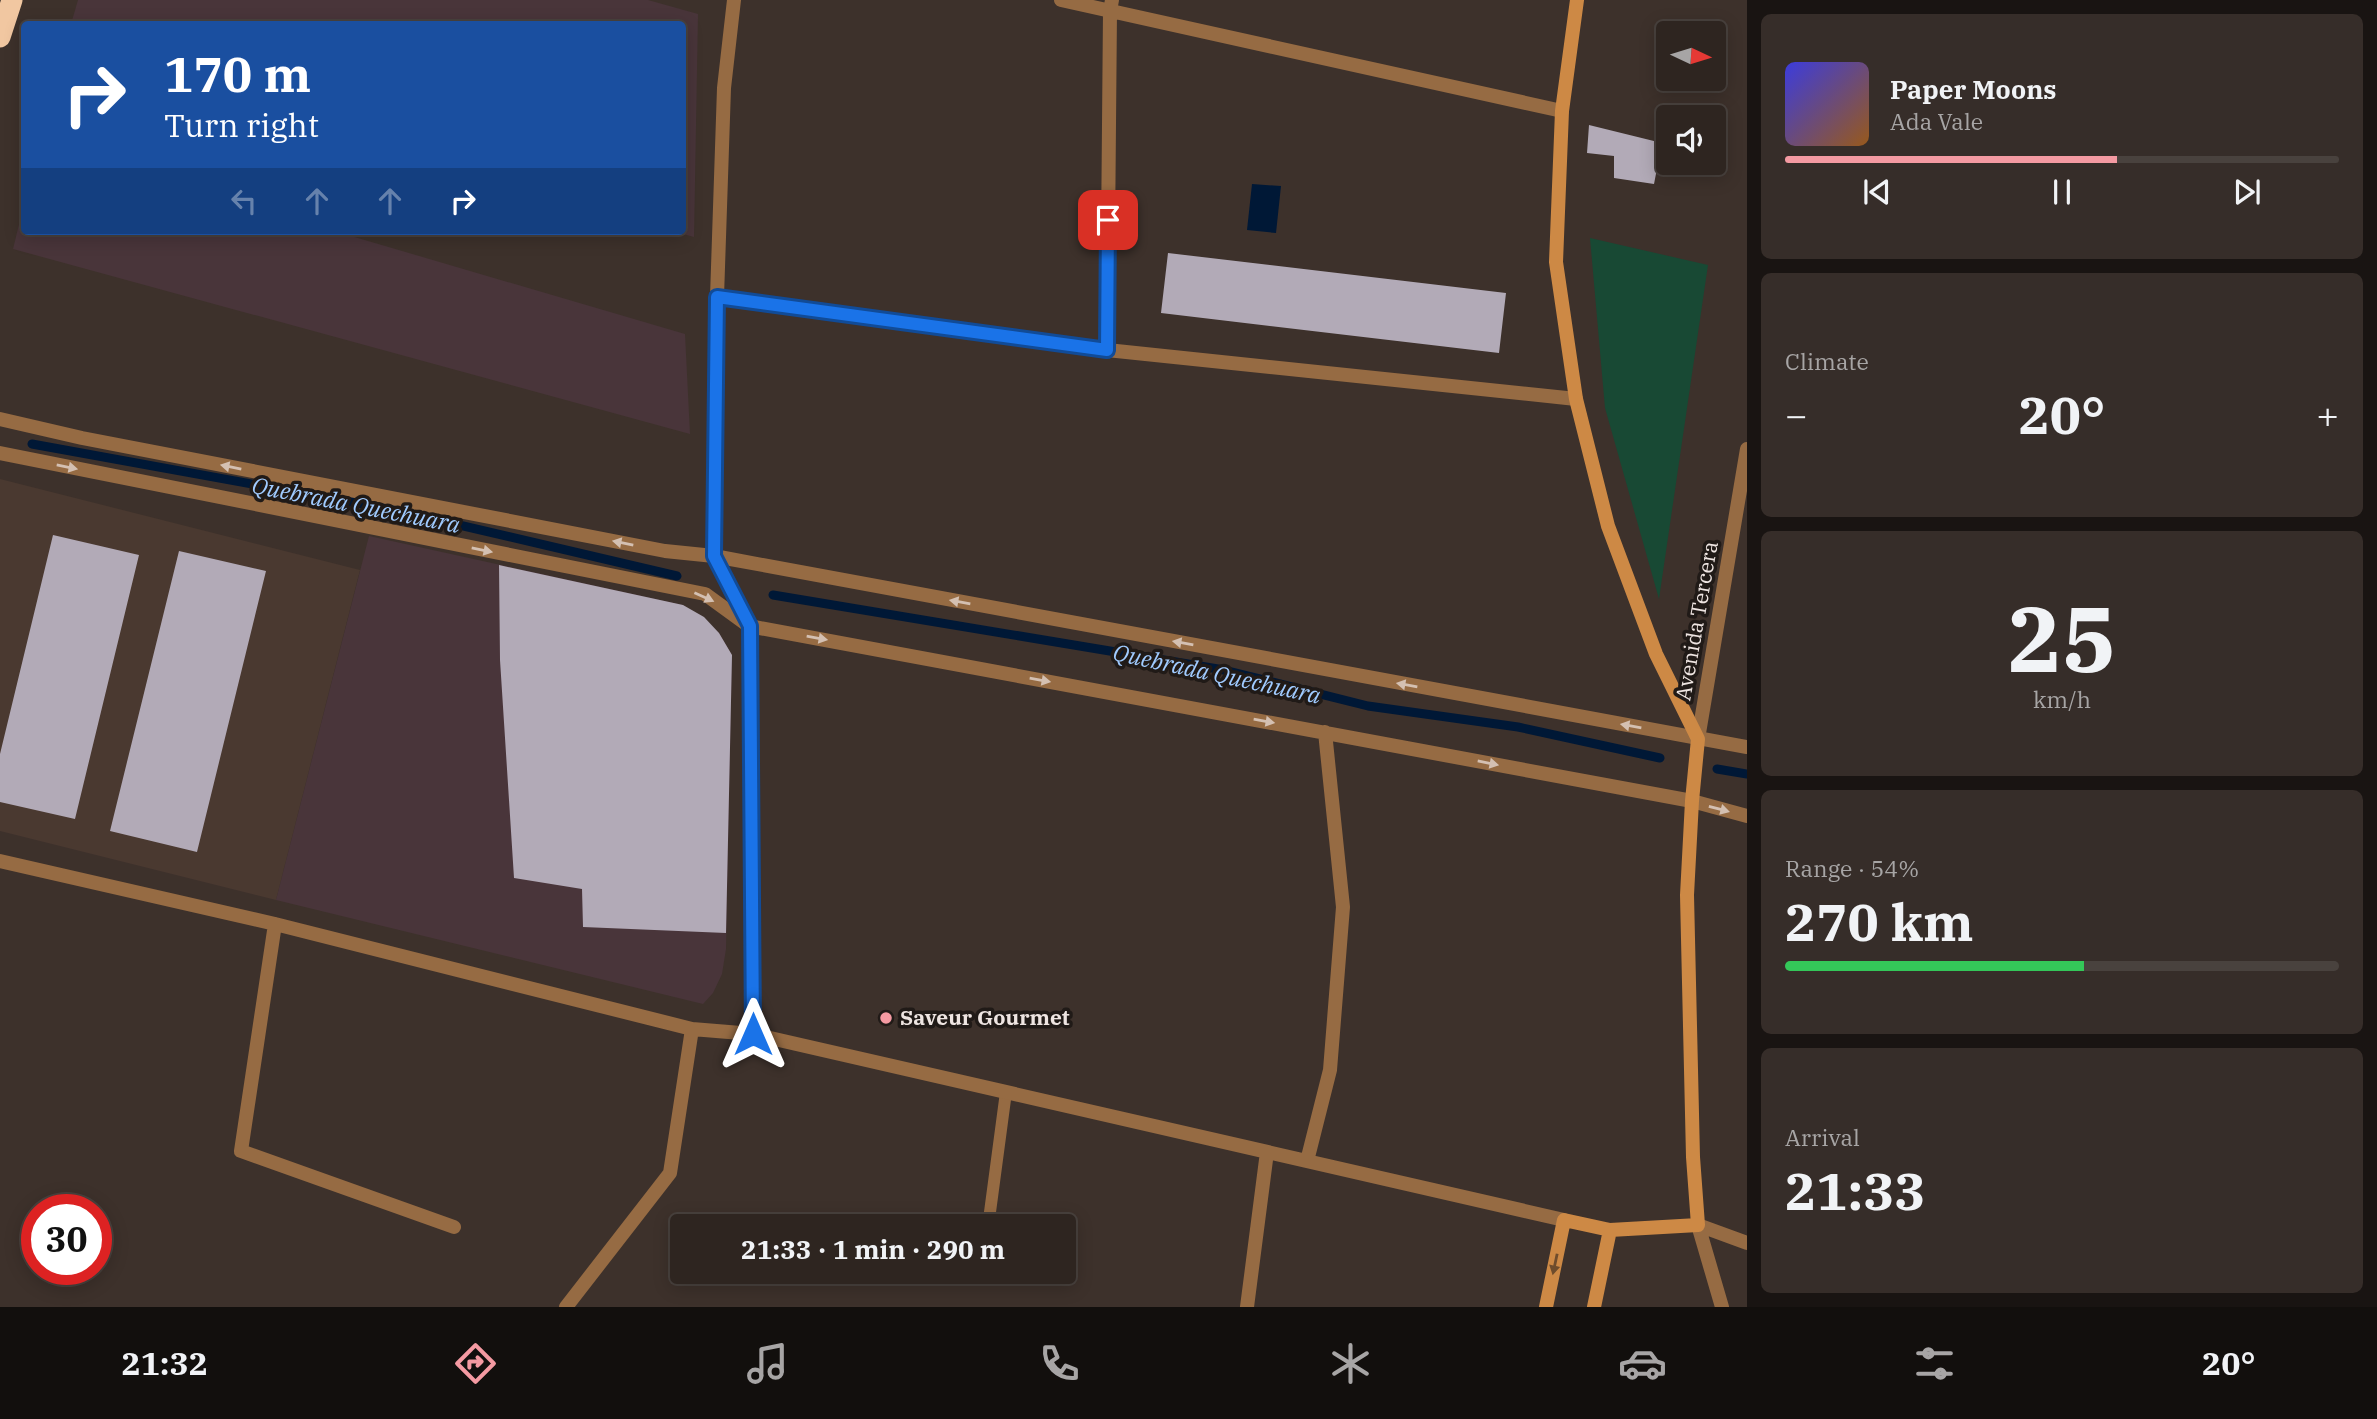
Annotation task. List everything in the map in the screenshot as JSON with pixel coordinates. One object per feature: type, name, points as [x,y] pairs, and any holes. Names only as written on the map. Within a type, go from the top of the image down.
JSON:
[{"type":"highway","points":[[0,37],[12,0]]},
{"type":"street","points":[[734,0],[724,88],[717,297],[714,556],[750,626],[753,1034]]},
{"type":"street","points":[[1061,0],[1111,6],[1562,111]]},
{"type":"street","points":[[1577,0],[1562,111],[1556,262],[1576,399],[1608,526],[1657,654],[1698,738]]},
{"type":"street","points":[[1107,350],[1111,6]]},
{"type":"street","points":[[717,297],[1107,350],[1576,399]]},
{"type":"street","points":[[0,419],[82,438],[665,551],[714,556],[1747,747]]},
{"type":"street","name":"Avenida Tercera","points":[[1698,1225],[1686,895],[1698,738],[1747,449]]},
{"type":"street","points":[[0,453],[705,594],[750,626],[1692,801],[1747,816]]},
{"type":"street","points":[[1307,1161],[1331,1070],[1343,907],[1325,732]]},
{"type":"street","points":[[0,861],[275,924],[692,1029],[753,1034],[1564,1220],[1610,1230],[1698,1225],[1747,1243]]},
{"type":"street","points":[[275,924],[242,1151],[454,1227]]},
{"type":"street","points":[[566,1307],[670,1173],[692,1029]]},
{"type":"street","points":[[1247,1307],[1268,1152]]},
{"type":"street","points":[[1546,1307],[1564,1220]]},
{"type":"street","points":[[1698,1225],[1722,1307]]},
{"type":"street","points":[[1594,1307],[1610,1230]]},
{"type":"lane","points":[[990,1214],[1006,1092]]},
{"type":"shaded area","points":[[78,0],[648,0],[698,14],[694,237],[686,235],[686,21],[72,21]]},
{"type":"shaded area","points":[[21,216],[21,235],[348,235],[685,334],[690,434],[13,249]]},
{"type":"shaded area","points":[[0,479],[360,570],[276,900],[0,831]]},
{"type":"shaded area","points":[[369,536],[683,605],[719,633],[732,655],[726,949],[722,974],[713,993],[703,1004],[276,900]]},
{"type":"green space","points":[[1590,238],[1708,265],[1659,599],[1605,408]]},
{"type":"water","points":[[1252,184],[1281,186],[1276,233],[1247,230]]},
{"type":"building","points":[[1589,125],[1656,142],[1654,184],[1614,178],[1614,156],[1587,153]]},
{"type":"building","points":[[1168,253],[1506,293],[1499,353],[1161,313]]},
{"type":"building","points":[[53,535],[139,555],[75,819],[0,802],[0,754]]},
{"type":"building","points":[[179,551],[266,571],[197,852],[110,831]]},
{"type":"building","points":[[499,565],[683,605],[704,617],[719,633],[732,655],[726,933],[583,927],[582,889],[514,878],[500,660]]},
{"type":"waterway","name":"Quebrada Quechuara","points":[[32,444],[395,510],[677,576]]},
{"type":"waterway","name":"Quebrada Quechuara","points":[[773,595],[1224,670],[1368,706],[1518,727],[1660,758]]},
{"type":"waterway","name":"Quebrada Quechuara","points":[[1717,769],[1747,774]]},
{"type":"place","name":"Saveur Gourmet","points":[[886,1018]]},
{"type":"route","points":[[753,1034],[750,626],[714,556],[717,297],[1107,350],[1108,220]]}]
